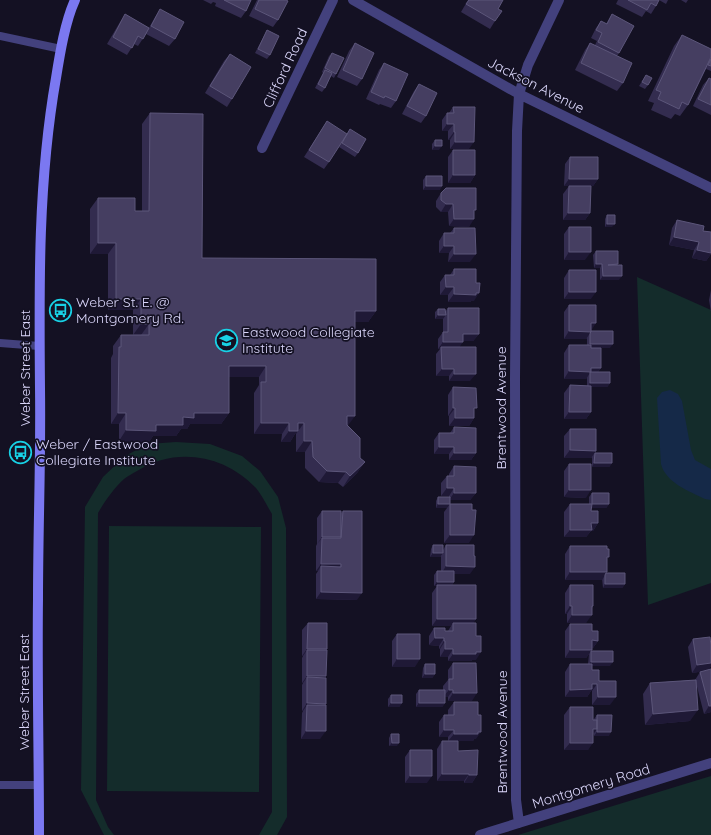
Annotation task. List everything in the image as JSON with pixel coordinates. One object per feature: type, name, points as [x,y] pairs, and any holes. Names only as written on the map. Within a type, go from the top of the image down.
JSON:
[{"type":"main road","name":"Weber Street East","points":[[38,835],[40,258],[43,196],[52,97],[61,49],[75,0]]},
{"type":"street","name":"Clifford Road","points":[[262,148],[333,0]]},
{"type":"street","name":"Jackson Avenue","points":[[352,0],[519,94],[711,188]]},
{"type":"street","name":"Brentwood Avenue","points":[[519,823],[516,800],[514,379],[517,131],[519,94],[528,65],[559,0]]},
{"type":"street","name":"Montgomery Road","points":[[480,835],[711,763]]},
{"type":"lane","points":[[0,36],[61,49]]},
{"type":"lane","points":[[0,343],[39,346]]},
{"type":"lane","points":[[0,785],[39,785]]},
{"type":"green space","points":[[637,277],[711,310],[711,583],[648,605]]},
{"type":"green space","points":[[176,442],[210,444],[242,456],[260,471],[278,497],[286,528],[287,817],[277,835],[259,835],[272,812],[272,514],[256,488],[244,477],[230,468],[200,458],[168,458],[152,463],[124,479],[107,499],[98,513],[96,800],[108,827],[114,835],[104,835],[81,790],[85,507],[103,477],[125,456],[148,444]]},
{"type":"green space","points":[[109,526],[261,527],[259,792],[107,791]]},
{"type":"green space","points":[[711,776],[711,835],[518,835]]},
{"type":"water","points":[[670,390],[678,394],[682,401],[691,450],[695,460],[711,469],[711,500],[705,499],[679,486],[668,476],[661,464],[657,398],[662,392]]},
{"type":"building","points":[[224,0],[251,0],[246,11]]},
{"type":"building","points":[[259,0],[288,1],[278,20],[255,9]]},
{"type":"building","points":[[469,0],[503,0],[498,9],[502,11],[495,21],[466,4]]},
{"type":"building","points":[[628,0],[659,0],[656,6],[651,3],[647,10]]},
{"type":"building","points":[[160,9],[184,22],[175,39],[151,26]]},
{"type":"building","points":[[125,14],[149,28],[143,39],[138,36],[132,48],[113,37]]},
{"type":"building","points":[[612,14],[634,26],[619,53],[598,42],[602,33],[596,30],[601,21],[607,24]]},
{"type":"building","points":[[267,30],[279,36],[270,55],[258,49]]},
{"type":"building","points":[[682,35],[711,49],[711,57],[688,105],[682,102],[679,109],[658,99],[661,92],[656,90]]},
{"type":"building","points":[[355,43],[374,53],[362,79],[343,70]]},
{"type":"building","points":[[590,43],[632,63],[623,83],[581,63]]},
{"type":"building","points":[[332,53],[344,58],[336,74],[325,68]]},
{"type":"building","points":[[230,54],[251,67],[232,99],[210,86]]},
{"type":"building","points":[[711,59],[711,66],[708,65]]},
{"type":"building","points":[[384,63],[408,74],[396,101],[385,96],[384,98],[371,92]]},
{"type":"building","points":[[325,70],[332,73],[325,88],[318,84]]},
{"type":"building","points":[[646,75],[652,78],[648,85],[642,82]]},
{"type":"building","points":[[709,78],[711,79],[711,105],[698,99]]},
{"type":"building","points":[[419,84],[437,93],[426,116],[407,106]]},
{"type":"building","points":[[453,107],[475,107],[474,142],[455,142],[454,124],[447,124],[447,113],[454,113]]},
{"type":"building","points":[[150,113],[203,114],[202,258],[376,259],[376,311],[355,311],[355,416],[347,416],[347,425],[360,438],[360,458],[365,462],[350,476],[346,472],[327,471],[313,457],[312,441],[304,441],[304,423],[298,423],[298,431],[289,431],[289,423],[261,423],[261,382],[266,382],[266,366],[229,366],[229,413],[194,413],[194,418],[183,417],[183,425],[156,425],[156,431],[126,430],[126,413],[118,413],[119,347],[121,347],[121,335],[149,335],[149,324],[141,324],[141,299],[116,299],[116,243],[98,243],[98,198],[135,198],[135,211],[149,211]]},
{"type":"building","points":[[327,121],[347,134],[329,162],[309,150]]},
{"type":"building","points":[[350,129],[366,139],[358,153],[342,143]]},
{"type":"building","points":[[435,140],[442,140],[442,146],[435,146]]},
{"type":"building","points":[[453,150],[475,150],[475,175],[453,175]]},
{"type":"building","points":[[570,157],[598,157],[598,179],[569,179]]},
{"type":"building","points":[[426,176],[442,176],[442,186],[426,186]]},
{"type":"building","points":[[569,186],[591,186],[590,213],[568,213]]},
{"type":"building","points":[[446,188],[476,188],[476,210],[474,210],[474,219],[454,219],[453,204],[446,204],[441,200],[441,193]]},
{"type":"building","points":[[607,215],[615,215],[615,224],[607,224]]},
{"type":"building","points":[[677,220],[704,226],[703,231],[711,232],[711,253],[697,250],[699,242],[674,237]]},
{"type":"building","points":[[569,227],[591,227],[591,252],[569,252]]},
{"type":"building","points":[[454,228],[475,228],[476,254],[454,254],[454,246],[444,246],[444,233],[454,233]]},
{"type":"building","points":[[596,251],[618,251],[618,264],[608,265],[622,265],[622,276],[603,276],[602,264],[596,264]]},
{"type":"building","points":[[454,269],[476,269],[476,283],[480,283],[479,293],[476,293],[476,295],[454,294],[454,287],[446,287],[445,275],[454,275]]},
{"type":"building","points":[[569,270],[596,270],[596,292],[569,292]]},
{"type":"building","points":[[569,305],[596,305],[596,323],[591,323],[591,332],[569,331]]},
{"type":"building","points":[[448,308],[479,308],[479,334],[463,334],[463,342],[443,342],[443,332],[448,332]]},
{"type":"building","points":[[438,309],[445,309],[446,315],[438,315]]},
{"type":"building","points":[[591,331],[613,331],[613,344],[590,344]]},
{"type":"building","points":[[569,345],[591,345],[591,348],[601,348],[601,368],[591,368],[591,372],[569,371]]},
{"type":"building","points":[[441,347],[476,347],[476,374],[454,374],[454,369],[442,369]]},
{"type":"building","points":[[590,372],[610,372],[610,383],[590,383]]},
{"type":"building","points":[[570,385],[591,386],[591,412],[569,412]]},
{"type":"building","points":[[453,387],[476,388],[477,408],[474,408],[474,418],[455,418],[455,408],[453,408]]},
{"type":"building","points":[[454,427],[476,428],[476,453],[454,453],[454,447],[439,447],[439,433],[454,433]]},
{"type":"building","points":[[570,429],[596,429],[596,451],[570,450]]},
{"type":"building","points":[[595,453],[612,453],[612,463],[594,463]]},
{"type":"building","points":[[569,464],[591,464],[591,490],[569,490]]},
{"type":"building","points":[[454,466],[476,467],[476,493],[454,493],[454,488],[447,488],[447,476],[454,476]]},
{"type":"building","points":[[592,493],[609,493],[609,504],[592,504]]},
{"type":"building","points":[[438,497],[450,497],[450,504],[438,504]]},
{"type":"building","points":[[450,504],[472,504],[472,510],[476,510],[474,535],[450,535]]},
{"type":"building","points":[[570,504],[592,504],[591,511],[598,511],[598,523],[591,523],[592,530],[570,530]]},
{"type":"building","points":[[322,511],[341,511],[341,537],[322,537]]},
{"type":"building","points":[[343,511],[362,511],[362,593],[321,592],[321,566],[341,567],[341,564],[321,564],[322,538],[341,538]]},
{"type":"building","points":[[433,545],[443,545],[443,553],[433,553]]},
{"type":"building","points":[[446,545],[474,545],[475,567],[446,566]]},
{"type":"building","points":[[570,546],[607,546],[607,549],[609,549],[609,557],[607,557],[607,572],[570,572]]},
{"type":"building","points":[[437,571],[454,571],[454,582],[437,582]]},
{"type":"building","points":[[606,573],[625,573],[625,584],[605,584]]},
{"type":"building","points":[[437,585],[476,585],[476,619],[437,619]]},
{"type":"building","points":[[570,585],[593,585],[592,615],[572,615],[572,606],[570,606]]},
{"type":"building","points":[[308,623],[327,623],[327,649],[307,649]]},
{"type":"building","points":[[453,623],[476,623],[476,636],[481,636],[481,652],[476,652],[476,654],[453,654],[453,649],[445,649],[444,638],[435,638],[434,628],[445,628],[445,631],[453,631]]},
{"type":"building","points":[[570,624],[592,624],[592,631],[598,631],[598,641],[592,640],[592,650],[570,650]]},
{"type":"building","points":[[397,634],[420,634],[420,659],[397,659]]},
{"type":"building","points":[[710,637],[711,663],[697,665],[693,639]]},
{"type":"building","points":[[307,650],[327,650],[326,676],[307,676]]},
{"type":"building","points":[[591,651],[613,651],[613,662],[591,662]]},
{"type":"building","points":[[453,663],[476,663],[477,693],[453,693],[453,690],[449,690],[449,679],[453,679]]},
{"type":"building","points":[[425,664],[435,664],[435,674],[425,674]]},
{"type":"building","points":[[570,664],[592,664],[592,670],[599,670],[599,681],[616,681],[616,697],[598,697],[597,684],[592,684],[592,689],[570,690]]},
{"type":"building","points":[[711,669],[711,706],[709,706],[700,672]]},
{"type":"building","points":[[307,677],[326,678],[326,704],[307,703]]},
{"type":"building","points":[[696,680],[698,710],[653,714],[650,683]]},
{"type":"building","points":[[419,690],[445,690],[445,703],[419,703]]},
{"type":"building","points":[[391,695],[402,695],[402,703],[391,703]]},
{"type":"building","points":[[454,702],[478,702],[478,715],[481,715],[481,732],[478,732],[478,734],[454,734],[454,730],[444,730],[444,715],[454,715]]},
{"type":"building","points":[[307,705],[326,705],[326,731],[306,731]]},
{"type":"building","points":[[570,707],[593,707],[593,720],[597,720],[597,729],[593,729],[593,743],[570,743]]},
{"type":"building","points":[[597,715],[612,715],[611,732],[597,732]]},
{"type":"building","points":[[391,734],[399,734],[399,743],[392,743]]},
{"type":"building","points":[[442,741],[458,741],[458,751],[478,750],[477,775],[442,774]]},
{"type":"building","points":[[410,750],[432,750],[432,776],[410,776]]},
{"type":"place","name":"Weber St. E. @ Montgomery Rd.","points":[[60,310]]},
{"type":"place","name":"Eastwood Collegiate Institute","points":[[226,340]]},
{"type":"place","name":"Weber / Eastwood Collegiate Institute","points":[[20,452]]}]
